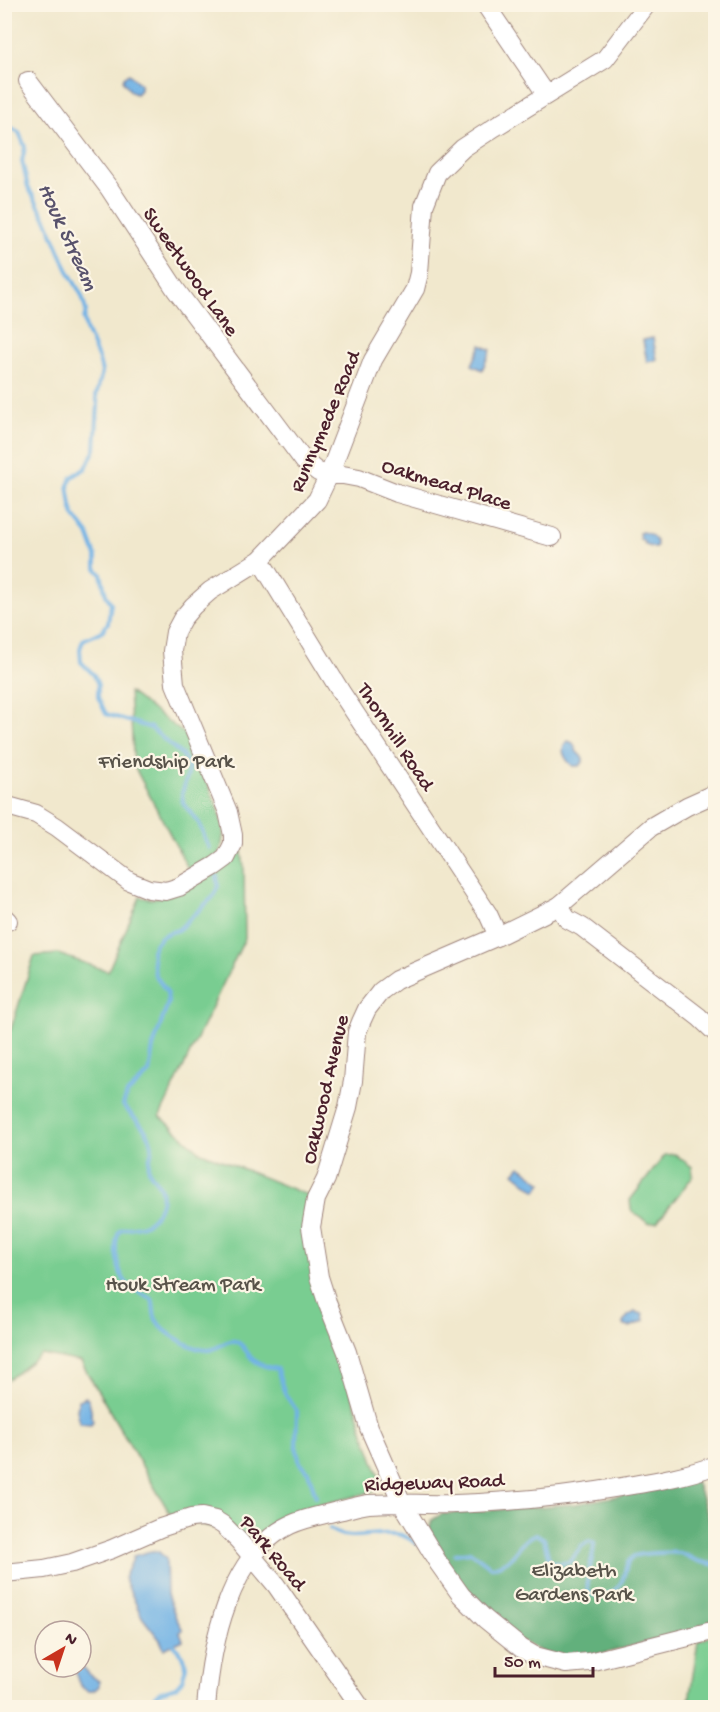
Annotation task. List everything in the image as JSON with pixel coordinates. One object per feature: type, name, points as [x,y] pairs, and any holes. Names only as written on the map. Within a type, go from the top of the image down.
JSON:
[{"type":"street","points":[[485,4],[546,94]]},
{"type":"street","name":"Runnymede Road","points":[[4,805],[36,814],[129,881],[152,890],[166,891],[179,887],[226,858],[233,844],[228,812],[179,698],[173,676],[172,651],[175,632],[193,606],[210,591],[260,560],[312,508],[329,475],[373,360],[415,289],[419,273],[424,206],[437,173],[463,148],[546,94],[594,68],[605,59],[647,4]]},
{"type":"street","name":"Sweetwood Lane","points":[[28,81],[102,179],[176,290],[297,452],[318,472],[329,475]]},
{"type":"street","name":"Oakmead Place","points":[[329,475],[359,478],[397,493],[552,537]]},
{"type":"street","name":"Thornhill Road","points":[[260,560],[341,692],[488,914],[498,936]]},
{"type":"street","name":"Oakwood Avenue","points":[[716,793],[687,806],[651,827],[558,906],[498,936],[396,980],[381,991],[367,1009],[357,1032],[353,1081],[348,1107],[326,1179],[316,1198],[311,1227],[319,1277],[327,1302],[347,1352],[369,1428],[402,1503],[445,1574],[461,1595],[485,1619],[521,1648],[536,1656],[566,1664],[589,1662],[716,1630]]},
{"type":"street","points":[[558,906],[567,919],[582,927],[699,1017],[716,1033]]},
{"type":"street","name":"Ridgeway Road","points":[[206,1707],[209,1675],[219,1624],[230,1597],[253,1557],[271,1538],[289,1526],[312,1517],[366,1504],[452,1504],[545,1498],[674,1478],[716,1465]]},
{"type":"street","name":"Park Road","points":[[4,1573],[44,1569],[72,1563],[191,1518],[202,1517],[215,1520],[223,1525],[253,1557],[301,1619],[361,1707]]},
{"type":"green space","name":"Friendship Park","points":[[129,692],[190,738],[218,809],[224,831],[221,850],[216,857],[190,872],[134,766]]},
{"type":"green space","name":"Houk Stream Park","points":[[241,845],[244,868],[245,938],[160,1116],[199,1151],[312,1197],[336,1342],[381,1481],[376,1490],[305,1509],[289,1516],[259,1536],[246,1539],[240,1534],[172,1517],[81,1362],[41,1354],[5,1382],[5,1035],[11,1029],[34,956],[58,954],[108,971],[140,897],[151,899],[170,895]]},
{"type":"green space","points":[[675,1154],[692,1167],[693,1176],[657,1222],[648,1223],[631,1210],[630,1200],[665,1155]]},
{"type":"green space","name":"Elizabeth Gardens Park","points":[[696,1481],[715,1535],[715,1625],[598,1655],[556,1659],[517,1639],[461,1587],[429,1530],[432,1520],[442,1514],[575,1504]]},
{"type":"green space","points":[[715,1635],[715,1707],[688,1708],[698,1641]]},
{"type":"water","points":[[129,74],[140,84],[140,90],[136,94],[131,92],[123,81],[124,77]]},
{"type":"water","points":[[653,338],[657,360],[647,362],[643,340]]},
{"type":"water","points":[[481,345],[491,350],[482,370],[472,365]]},
{"type":"water","points":[[642,532],[654,538],[657,545],[655,548],[645,545],[640,539],[639,533]]},
{"type":"water","points":[[568,741],[573,743],[583,758],[580,766],[573,766],[565,757],[563,747]]},
{"type":"water","points":[[520,1166],[542,1183],[536,1191],[514,1173]]},
{"type":"water","points":[[635,1312],[643,1314],[644,1321],[630,1327],[625,1326],[623,1323],[628,1316]]},
{"type":"water","points":[[86,1397],[89,1400],[93,1421],[91,1424],[80,1423],[77,1410],[79,1400]]},
{"type":"water","points":[[151,1551],[159,1552],[166,1559],[167,1594],[183,1630],[180,1632],[183,1640],[164,1649],[160,1640],[142,1617],[124,1578],[133,1556]]},
{"type":"water","points":[[93,1678],[99,1681],[99,1686],[95,1690],[87,1691],[77,1679]]},
{"type":"waterway","name":"Houk Stream","points":[[4,124],[19,132],[25,147],[22,161],[28,187],[47,221],[67,269],[82,296],[86,311],[84,319],[86,329],[102,372],[96,396],[98,405],[95,449],[86,468],[72,477],[68,485],[74,516],[88,534],[96,556],[96,568],[101,574],[106,595],[111,603],[108,623],[102,631],[83,640],[80,649],[81,662],[94,675],[98,685],[98,697],[106,714],[151,728],[183,756],[188,764],[188,774],[182,793],[183,803],[199,823],[209,848]]},
{"type":"waterway","name":"Houk Stream","points":[[217,876],[218,886],[213,897],[178,930],[161,937],[152,951],[155,975],[167,992],[168,1003],[153,1047],[149,1073],[127,1094],[123,1105],[151,1140],[149,1170],[160,1187],[162,1195],[160,1206],[148,1223],[120,1230],[116,1240],[116,1254],[118,1266],[127,1284],[152,1299],[155,1318],[166,1331],[188,1345],[203,1350],[235,1341],[255,1361],[277,1369],[285,1394],[297,1411],[296,1446],[300,1463],[308,1471],[316,1497]]},
{"type":"waterway","name":"Houk Stream","points":[[330,1529],[355,1536],[401,1535],[418,1544]]},
{"type":"waterway","name":"Houk Stream","points":[[455,1554],[471,1552],[491,1567],[500,1565],[512,1557],[529,1537],[536,1534],[544,1539],[549,1560],[562,1563],[570,1562],[581,1547],[589,1541],[594,1543],[588,1592],[597,1595],[612,1592],[619,1586],[626,1567],[634,1556],[680,1553],[698,1561],[716,1565]]},
{"type":"waterway","points":[[146,1708],[158,1693],[176,1687],[182,1680],[186,1667],[185,1660],[174,1645]]}]
